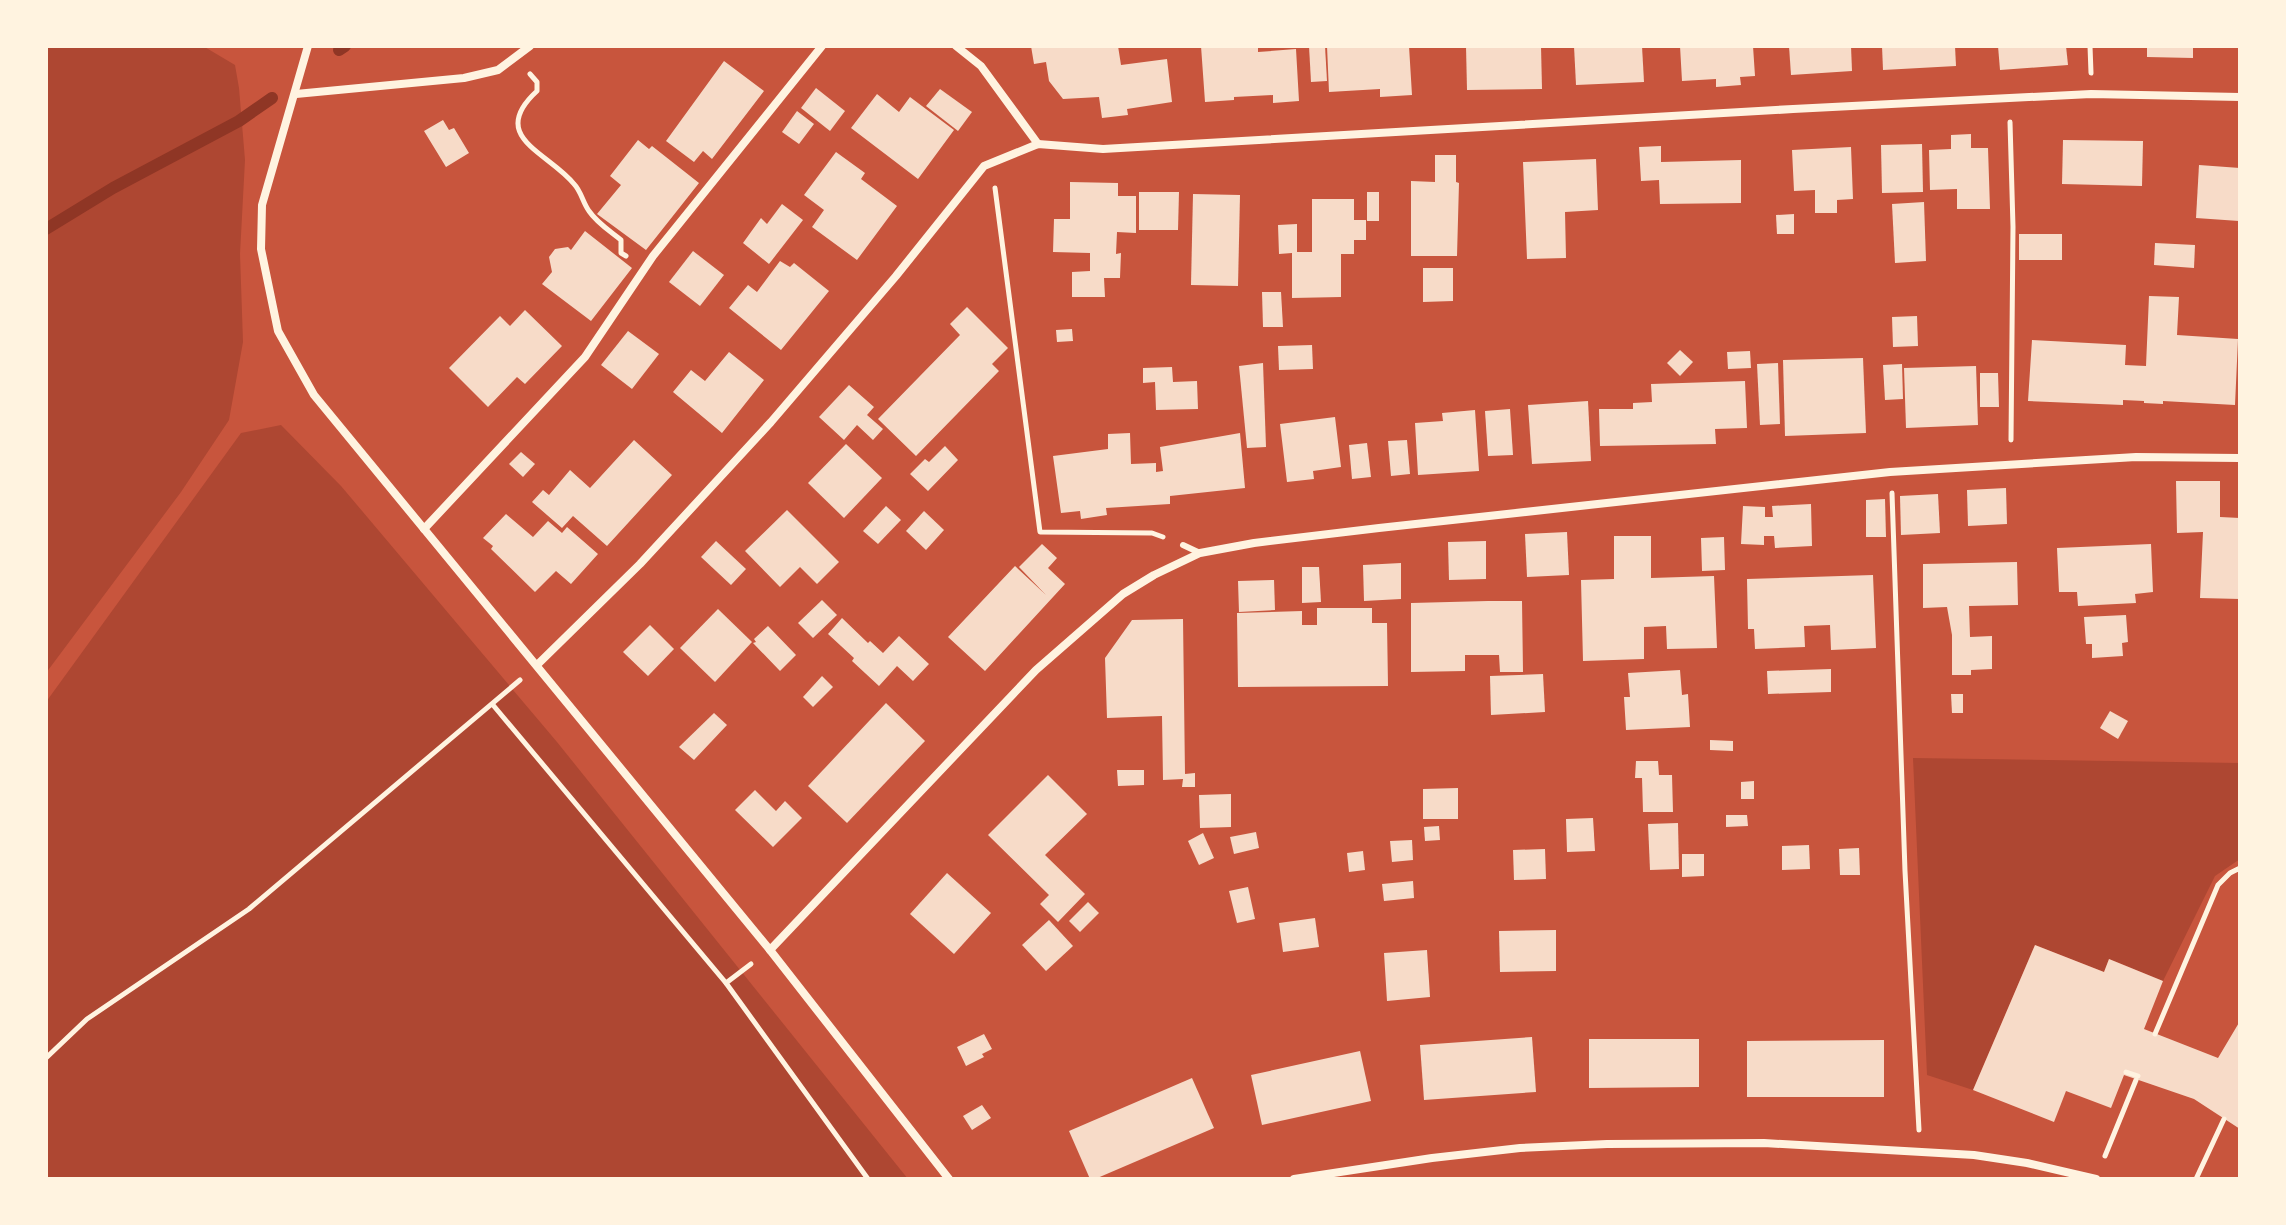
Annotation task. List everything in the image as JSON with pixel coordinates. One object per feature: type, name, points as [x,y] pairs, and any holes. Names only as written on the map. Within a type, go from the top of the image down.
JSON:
[{"type":"street","points":[[308,46],[262,205],[261,249],[278,331],[314,395],[770,950],[949,1179]]},
{"type":"street","points":[[296,94],[464,78],[498,70],[530,46]]},
{"type":"street","points":[[424,529],[585,357],[644,268],[822,46]]},
{"type":"street","points":[[956,46],[981,66],[1038,144]]},
{"type":"street","points":[[537,665],[640,564],[771,422],[896,276],[984,166],[1038,144],[1103,149],[2091,94],[2240,97]]},
{"type":"street","points":[[770,950],[1036,670],[1123,594],[1200,553],[1254,543],[1890,472],[2136,457],[2240,458]]},
{"type":"street","points":[[1294,1179],[1520,1148],[1764,1143],[1974,1155],[2096,1179]]},
{"type":"lane","points":[[1183,545],[1200,553]]},
{"type":"path","points":[[537,82],[537,91],[518,113],[521,135],[528,145],[575,184],[594,217],[621,240],[621,253],[644,268]]},
{"type":"path","points":[[2009,100],[2013,227],[2011,465]]},
{"type":"path","points":[[997,191],[1040,532],[1152,533],[1183,545]]},
{"type":"path","points":[[1892,498],[1905,871],[1920,1151]]},
{"type":"path","points":[[46,1058],[87,1019],[249,909],[537,665]]},
{"type":"path","points":[[493,705],[726,983],[868,1179]]},
{"type":"path","points":[[2155,1034],[2218,885],[2223,878],[2240,868]]},
{"type":"path","points":[[726,983],[770,950]]},
{"type":"path","points":[[2096,1179],[2137,1078],[2126,1072]]},
{"type":"path","points":[[2196,1179],[2224,1119]]},
{"type":"shaded area","points":[[46,46],[203,46],[235,65],[245,160],[240,254],[243,342],[229,420],[181,492],[46,673]]},
{"type":"shaded area","points":[[281,425],[341,486],[557,742],[908,1179],[46,1179],[46,702],[241,433]]},
{"type":"shaded area","points":[[1913,758],[2240,763],[2240,859],[2215,876],[2163,981],[2109,959],[2104,972],[2035,945],[1973,1090],[1927,1075]]},
{"type":"building","points":[[1031,46],[1118,46],[1121,65],[1167,59],[1172,102],[1127,109],[1128,115],[1102,118],[1099,97],[1063,99],[1049,81],[1046,62],[1034,64]]},
{"type":"building","points":[[1201,46],[1258,46],[1258,52],[1296,49],[1299,101],[1273,103],[1273,95],[1205,102]]},
{"type":"building","points":[[1309,46],[1325,46],[1327,81],[1311,82]]},
{"type":"building","points":[[1327,46],[1409,46],[1412,95],[1380,97],[1380,89],[1329,92]]},
{"type":"building","points":[[1466,46],[1541,46],[1542,89],[1467,90]]},
{"type":"building","points":[[1574,46],[1642,46],[1644,82],[1576,85]]},
{"type":"building","points":[[1680,46],[1753,46],[1755,76],[1740,77],[1741,85],[1716,87],[1716,79],[1682,81]]},
{"type":"building","points":[[1789,46],[1851,46],[1852,71],[1791,75]]},
{"type":"building","points":[[1882,46],[1955,46],[1956,66],[1883,70]]},
{"type":"building","points":[[1998,46],[2066,46],[2068,65],[2000,70]]},
{"type":"building","points":[[2147,46],[2193,46],[2193,58],[2147,57]]},
{"type":"building","points":[[724,61],[764,91],[712,159],[703,151],[694,162],[666,141]]},
{"type":"building","points":[[816,88],[845,111],[830,131],[801,108]]},
{"type":"building","points":[[940,89],[972,112],[958,131],[926,106]]},
{"type":"building","points":[[877,94],[899,112],[910,97],[954,130],[918,179],[851,128]]},
{"type":"building","points":[[797,111],[814,124],[799,144],[782,132]]},
{"type":"building","points":[[443,120],[449,130],[454,128],[469,153],[446,167],[424,131]]},
{"type":"building","points":[[1971,134],[1971,148],[1988,148],[1990,209],[1957,209],[1957,189],[1930,190],[1929,150],[1951,149],[1951,135]]},
{"type":"building","points":[[638,140],[649,149],[652,146],[699,183],[646,250],[597,214],[621,185],[610,176]]},
{"type":"building","points":[[2063,140],[2143,141],[2142,186],[2062,184]]},
{"type":"building","points":[[1922,144],[1923,192],[1882,193],[1881,145]]},
{"type":"building","points":[[1661,146],[1661,162],[1741,160],[1741,203],[1660,204],[1659,180],[1641,181],[1639,147]]},
{"type":"building","points":[[1851,147],[1853,199],[1837,200],[1837,213],[1815,213],[1815,190],[1794,191],[1792,150]]},
{"type":"building","points":[[836,152],[865,173],[861,179],[897,206],[857,260],[812,227],[824,210],[804,195]]},
{"type":"building","points":[[1435,155],[1456,155],[1456,182],[1459,183],[1457,256],[1411,256],[1411,181],[1435,182]]},
{"type":"building","points":[[1596,159],[1598,210],[1565,212],[1566,258],[1527,259],[1523,162]]},
{"type":"building","points":[[2199,165],[2240,168],[2239,221],[2196,218]]},
{"type":"building","points":[[1070,182],[1118,183],[1118,196],[1136,196],[1136,233],[1117,232],[1116,254],[1121,253],[1120,278],[1104,278],[1105,297],[1072,297],[1072,272],[1090,271],[1090,253],[1053,252],[1054,219],[1070,219]]},
{"type":"building","points":[[1139,192],[1179,192],[1178,230],[1139,230]]},
{"type":"building","points":[[1367,192],[1379,192],[1379,221],[1367,221]]},
{"type":"building","points":[[1193,194],[1240,195],[1238,286],[1191,285]]},
{"type":"building","points":[[1312,199],[1354,199],[1354,220],[1366,220],[1366,240],[1354,240],[1354,254],[1341,254],[1341,297],[1292,298],[1292,253],[1279,254],[1278,225],[1297,224],[1297,252],[1312,252]]},
{"type":"building","points":[[1924,202],[1926,261],[1895,263],[1892,204]]},
{"type":"building","points":[[782,204],[803,220],[769,264],[743,243],[761,218],[767,224]]},
{"type":"building","points":[[1794,214],[1794,234],[1777,234],[1776,215]]},
{"type":"building","points":[[585,231],[632,268],[591,321],[542,284],[552,272],[549,257],[555,249],[568,247],[571,250]]},
{"type":"building","points":[[2019,234],[2062,234],[2062,260],[2019,260]]},
{"type":"building","points":[[2155,243],[2195,245],[2194,268],[2154,265]]},
{"type":"building","points":[[693,251],[724,275],[700,306],[669,282]]},
{"type":"building","points":[[780,261],[790,267],[794,263],[829,291],[781,350],[729,308],[748,285],[757,292]]},
{"type":"building","points":[[1423,268],[1453,268],[1453,301],[1423,302]]},
{"type":"building","points":[[1262,292],[1281,292],[1283,327],[1263,327]]},
{"type":"building","points":[[2149,296],[2179,297],[2177,335],[2238,339],[2235,405],[2123,400],[2123,405],[2028,401],[2032,340],[2126,345],[2125,365],[2146,366]]},
{"type":"building","points":[[967,307],[1008,348],[992,364],[999,371],[916,456],[878,419],[960,335],[950,324]]},
{"type":"building","points":[[525,310],[562,346],[525,384],[517,377],[488,407],[449,368],[500,316],[510,326]]},
{"type":"building","points":[[1917,316],[1918,346],[1893,347],[1892,317]]},
{"type":"building","points":[[1072,329],[1073,341],[1057,342],[1056,330]]},
{"type":"building","points":[[628,331],[659,354],[632,389],[601,365]]},
{"type":"building","points":[[1312,345],[1313,369],[1279,370],[1278,346]]},
{"type":"building","points":[[1680,350],[1693,362],[1680,376],[1667,363]]},
{"type":"building","points":[[1750,351],[1751,368],[1728,369],[1727,352]]},
{"type":"building","points":[[729,352],[764,380],[722,433],[673,392],[691,370],[705,381]]},
{"type":"building","points":[[1863,358],[1866,433],[1785,436],[1783,360]]},
{"type":"building","points":[[1263,363],[1266,447],[1247,448],[1239,366]]},
{"type":"building","points":[[1778,363],[1780,424],[1760,425],[1757,364]]},
{"type":"building","points":[[1902,364],[1903,399],[1885,400],[1883,365]]},
{"type":"building","points":[[1976,366],[1978,425],[1906,428],[1904,368]]},
{"type":"building","points":[[1172,367],[1173,382],[1197,381],[1198,409],[1156,410],[1155,382],[1143,383],[1143,368]]},
{"type":"building","points":[[1980,373],[1998,373],[1999,407],[1980,407]]},
{"type":"building","points":[[1745,381],[1747,428],[1715,429],[1716,444],[1600,446],[1599,409],[1633,409],[1633,403],[1652,402],[1651,384]]},
{"type":"building","points":[[849,385],[874,407],[867,415],[883,429],[873,440],[857,425],[844,440],[819,417]]},
{"type":"building","points":[[1588,401],[1591,461],[1532,464],[1528,405]]},
{"type":"building","points":[[1510,409],[1513,455],[1488,456],[1485,411]]},
{"type":"building","points":[[1475,410],[1479,471],[1418,475],[1415,423],[1443,421],[1442,413]]},
{"type":"building","points":[[1335,417],[1341,467],[1313,471],[1314,479],[1287,482],[1280,424]]},
{"type":"building","points":[[1130,433],[1131,464],[1156,463],[1156,472],[1163,471],[1160,447],[1240,433],[1245,488],[1170,496],[1170,504],[1106,508],[1107,515],[1081,519],[1080,511],[1061,513],[1053,456],[1108,449],[1108,434]]},
{"type":"building","points":[[634,440],[672,475],[607,546],[573,516],[562,528],[532,502],[543,490],[549,495],[570,470],[590,488]]},
{"type":"building","points":[[1407,440],[1410,474],[1391,476],[1388,441]]},
{"type":"building","points":[[1367,443],[1371,477],[1352,479],[1349,445]]},
{"type":"building","points":[[846,444],[882,478],[844,518],[808,483]]},
{"type":"building","points":[[945,446],[958,460],[928,491],[910,474],[925,459],[929,462]]},
{"type":"building","points":[[521,452],[535,464],[523,477],[509,464]]},
{"type":"building","points":[[2176,481],[2220,481],[2220,517],[2240,518],[2240,599],[2200,598],[2203,532],[2177,533]]},
{"type":"building","points":[[2006,488],[2007,524],[1968,526],[1967,490]]},
{"type":"building","points":[[1938,494],[1940,533],[1901,535],[1900,496]]},
{"type":"building","points":[[1885,499],[1886,537],[1866,537],[1866,500]]},
{"type":"building","points":[[1811,504],[1812,546],[1775,548],[1774,536],[1764,536],[1764,545],[1741,544],[1743,506],[1765,507],[1765,517],[1773,517],[1772,506]]},
{"type":"building","points":[[886,506],[901,520],[878,544],[863,531]]},
{"type":"building","points":[[787,510],[839,562],[817,584],[800,567],[780,587],[745,551]]},
{"type":"building","points":[[924,511],[944,530],[926,550],[906,531]]},
{"type":"building","points":[[506,514],[533,537],[548,521],[562,533],[567,527],[598,554],[571,584],[556,571],[535,592],[483,538]]},
{"type":"building","points":[[1567,532],[1569,575],[1527,577],[1525,534]]},
{"type":"building","points":[[1614,536],[1651,536],[1651,578],[1714,576],[1717,648],[1667,649],[1666,626],[1644,627],[1644,659],[1583,661],[1581,580],[1614,579]]},
{"type":"building","points":[[1724,537],[1725,570],[1702,571],[1701,538]]},
{"type":"building","points":[[716,541],[746,569],[731,585],[701,557]]},
{"type":"building","points":[[1486,541],[1486,579],[1449,580],[1448,542]]},
{"type":"building","points":[[1042,544],[1057,558],[1048,568],[1065,584],[985,671],[948,637],[1015,566],[1046,595],[1019,567]]},
{"type":"building","points":[[2151,544],[2153,592],[2135,594],[2136,603],[2078,606],[2077,592],[2059,592],[2057,548]]},
{"type":"building","points":[[2017,562],[2018,605],[1969,606],[1970,637],[1992,636],[1992,669],[1971,670],[1971,675],[1952,675],[1952,635],[1947,607],[1923,608],[1923,564]]},
{"type":"building","points":[[1401,563],[1401,599],[1364,601],[1363,565]]},
{"type":"building","points":[[1302,567],[1319,567],[1321,602],[1302,603]]},
{"type":"building","points":[[1873,575],[1876,648],[1831,650],[1830,625],[1804,626],[1805,647],[1755,649],[1754,629],[1748,629],[1747,579]]},
{"type":"building","points":[[1274,580],[1275,610],[1239,612],[1238,581]]},
{"type":"building","points":[[822,600],[837,615],[813,638],[798,623]]},
{"type":"building","points":[[1522,601],[1523,672],[1500,672],[1499,655],[1465,655],[1465,671],[1411,672],[1411,603]]},
{"type":"building","points":[[1317,608],[1372,608],[1372,623],[1387,623],[1388,686],[1238,687],[1237,613],[1302,611],[1302,625],[1317,625]]},
{"type":"building","points":[[718,609],[752,642],[715,682],[680,648]]},
{"type":"building","points":[[2126,615],[2128,642],[2122,643],[2123,656],[2092,658],[2092,644],[2086,644],[2084,617]]},
{"type":"building","points":[[842,618],[883,653],[899,636],[929,664],[913,681],[897,666],[879,686],[828,634]]},
{"type":"building","points":[[1183,619],[1185,774],[1195,773],[1195,787],[1182,787],[1183,779],[1163,780],[1162,716],[1107,718],[1105,658],[1132,620]]},
{"type":"building","points":[[650,625],[674,649],[648,676],[623,652]]},
{"type":"building","points":[[768,626],[796,655],[780,671],[753,643]]},
{"type":"building","points":[[1831,669],[1831,692],[1768,694],[1767,671]]},
{"type":"building","points":[[1680,670],[1682,695],[1688,694],[1690,727],[1626,730],[1624,697],[1630,697],[1628,673]]},
{"type":"building","points":[[1543,674],[1545,712],[1491,715],[1490,676]]},
{"type":"building","points":[[822,676],[833,687],[813,707],[803,697]]},
{"type":"building","points":[[1951,694],[1963,694],[1963,713],[1952,713]]},
{"type":"building","points":[[886,703],[925,741],[847,823],[808,786]]},
{"type":"building","points":[[2110,711],[2128,721],[2118,739],[2100,728]]},
{"type":"building","points":[[714,713],[727,725],[694,760],[679,747]]},
{"type":"building","points":[[1710,740],[1733,741],[1733,751],[1710,750]]},
{"type":"building","points":[[1636,761],[1658,761],[1659,775],[1672,775],[1673,812],[1643,812],[1642,778],[1635,778]]},
{"type":"building","points":[[1117,770],[1144,770],[1144,785],[1118,786]]},
{"type":"building","points":[[1048,775],[1087,814],[1045,855],[1085,894],[1058,922],[1040,904],[1049,895],[988,835]]},
{"type":"building","points":[[1754,781],[1754,799],[1741,799],[1741,782]]},
{"type":"building","points":[[1458,788],[1458,819],[1423,819],[1423,789]]},
{"type":"building","points":[[755,790],[776,811],[785,801],[802,818],[773,847],[735,810]]},
{"type":"building","points":[[1231,794],[1231,827],[1200,828],[1199,795]]},
{"type":"building","points":[[1726,815],[1747,815],[1748,826],[1726,827]]},
{"type":"building","points":[[1593,818],[1595,851],[1567,852],[1566,819]]},
{"type":"building","points":[[1678,823],[1679,869],[1650,870],[1648,824]]},
{"type":"building","points":[[1439,826],[1440,840],[1425,841],[1424,827]]},
{"type":"building","points":[[1256,832],[1259,848],[1234,854],[1230,837]]},
{"type":"building","points":[[1203,833],[1214,858],[1199,865],[1188,841]]},
{"type":"building","points":[[1412,840],[1413,860],[1392,862],[1390,841]]},
{"type":"building","points":[[1809,845],[1810,869],[1782,870],[1782,846]]},
{"type":"building","points":[[1859,848],[1860,875],[1840,875],[1839,849]]},
{"type":"building","points":[[1545,849],[1546,879],[1514,880],[1513,850]]},
{"type":"building","points":[[1363,851],[1365,870],[1349,872],[1347,853]]},
{"type":"building","points":[[1682,854],[1704,854],[1704,876],[1682,877]]},
{"type":"building","points":[[947,873],[991,913],[954,954],[910,914]]},
{"type":"building","points":[[1413,881],[1414,898],[1384,901],[1382,884]]},
{"type":"building","points":[[1248,887],[1255,919],[1237,923],[1229,891]]},
{"type":"building","points":[[1088,902],[1099,913],[1080,932],[1069,921]]},
{"type":"building","points":[[1315,918],[1319,947],[1283,952],[1279,923]]},
{"type":"building","points":[[1049,920],[1073,946],[1046,971],[1022,945]]},
{"type":"building","points":[[1556,930],[1556,971],[1500,972],[1499,931]]},
{"type":"building","points":[[2035,945],[2104,972],[2109,959],[2163,981],[2144,1029],[2218,1058],[2240,1021],[2240,1129],[2194,1099],[2124,1075],[2111,1108],[2066,1091],[2054,1122],[1973,1090]]},
{"type":"building","points":[[1427,950],[1430,997],[1387,1001],[1384,953]]},
{"type":"building","points":[[984,1034],[992,1049],[966,1066],[957,1047]]},
{"type":"building","points":[[1532,1037],[1536,1092],[1424,1100],[1420,1045]]},
{"type":"building","points":[[1589,1039],[1699,1039],[1699,1087],[1589,1088]]},
{"type":"building","points":[[1884,1040],[1884,1097],[1747,1097],[1747,1041]]},
{"type":"building","points":[[1360,1051],[1371,1101],[1262,1125],[1251,1075]]},
{"type":"building","points":[[1192,1078],[1214,1128],[1090,1179],[1069,1131]]},
{"type":"building","points":[[982,1105],[991,1118],[972,1130],[963,1116]]},
{"type":"waterway","points":[[339,50],[345,46]]},
{"type":"waterway","points":[[46,229],[113,188],[239,121],[272,98]]}]
